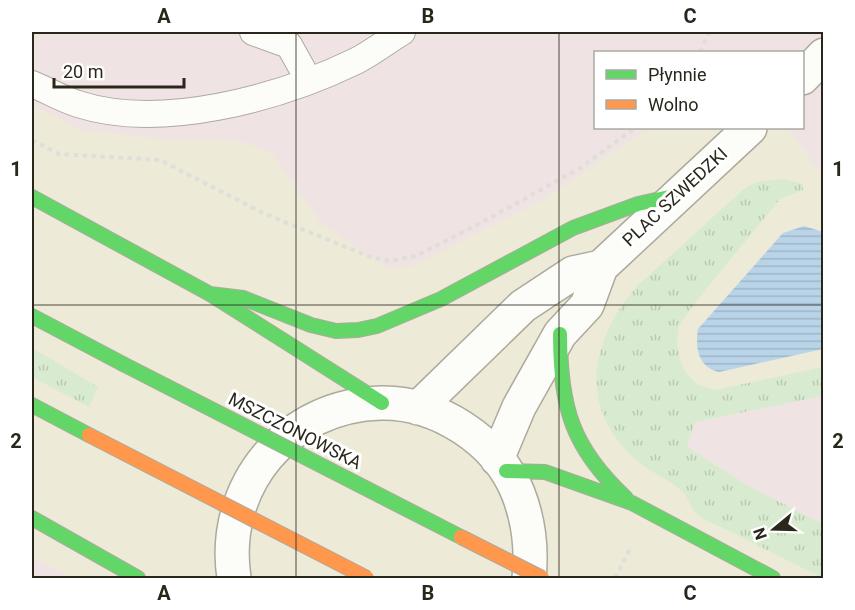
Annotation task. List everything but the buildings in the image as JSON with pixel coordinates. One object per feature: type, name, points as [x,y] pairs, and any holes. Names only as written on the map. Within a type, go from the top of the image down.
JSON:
[{"type":"main road","points":[[210,294],[243,298],[311,325],[336,331],[377,326],[441,299],[573,228],[638,204],[678,195]]},
{"type":"main road","points":[[32,197],[210,294],[382,403]]},
{"type":"main road","name":"MSZCZONOWSKA","points":[[32,316],[542,579]]},
{"type":"main road","points":[[560,334],[561,378],[571,421],[588,457],[632,503]]},
{"type":"main road","points":[[32,405],[368,579]]},
{"type":"main road","points":[[501,465],[545,472],[632,503],[773,579]]},
{"type":"main road","points":[[32,518],[138,579]]},
{"type":"street","points":[[804,76],[824,55]]},
{"type":"street","name":"PLAC SZWEDZKI","points":[[601,267],[749,129]]},
{"type":"street","points":[[501,465],[519,407],[560,334],[587,305],[601,267]]},
{"type":"street","points":[[418,408],[524,306],[573,273],[601,267]]},
{"type":"street","points":[[234,579],[232,546],[236,514],[256,470],[272,450],[290,434],[333,411],[357,405],[382,403],[418,408],[453,422],[484,445],[501,465],[517,491],[527,523],[531,557],[529,579]]},
{"type":"lane","points":[[253,32],[289,45],[309,81]]},
{"type":"lane","points":[[32,84],[78,104],[108,110],[149,114],[188,111],[238,103],[309,81],[358,60],[402,32]]},
{"type":"path","points":[[700,51],[709,32]]},
{"type":"path","points":[[32,140],[59,154],[160,160],[263,213],[370,257],[390,261],[416,256],[490,218],[580,168],[634,129]]},
{"type":"path","points":[[615,579],[634,542]]},
{"type":"shaded area","points":[[32,32],[823,32],[823,176],[788,129],[804,129],[804,51],[594,51],[594,129],[648,129],[540,201],[414,265],[386,268],[322,224],[271,152],[236,140],[172,140],[81,130],[32,105]]},
{"type":"shaded area","points":[[823,396],[823,524],[752,488],[687,447],[695,422]]},
{"type":"shaded area","points":[[32,557],[72,578],[32,578]]},
{"type":"green space","points":[[784,179],[803,184],[803,190],[780,199],[694,304],[679,326],[677,343],[681,363],[687,374],[698,385],[715,390],[823,367],[823,396],[695,422],[687,447],[752,488],[823,524],[823,578],[700,517],[682,491],[639,462],[615,437],[604,416],[598,394],[597,372],[601,350],[609,328],[621,306],[637,286],[744,189],[756,182]]},
{"type":"green space","points":[[32,348],[98,387],[89,407],[32,377]]},
{"type":"water","points":[[804,226],[823,232],[823,349],[719,372],[706,366],[698,350],[698,329],[783,233]]},
{"type":"traffic: fast","points":[[210,294],[243,298],[311,325],[336,331],[377,326],[441,299],[573,228],[638,204],[678,195]]},
{"type":"traffic: fast","points":[[32,197],[210,294],[382,403]]},
{"type":"traffic: fast","points":[[32,316],[123,364]]},
{"type":"traffic: fast","points":[[560,334],[563,383],[573,425],[593,462],[626,498]]},
{"type":"traffic: fast","points":[[123,364],[461,537]]},
{"type":"traffic: fast","points":[[32,405],[89,435]]},
{"type":"traffic: fast","points":[[506,471],[545,472],[632,503],[773,578]]},
{"type":"traffic: fast","points":[[32,518],[138,578]]},
{"type":"traffic: slow","points":[[89,435],[367,578]]},
{"type":"traffic: slow","points":[[461,537],[542,578]]}]
